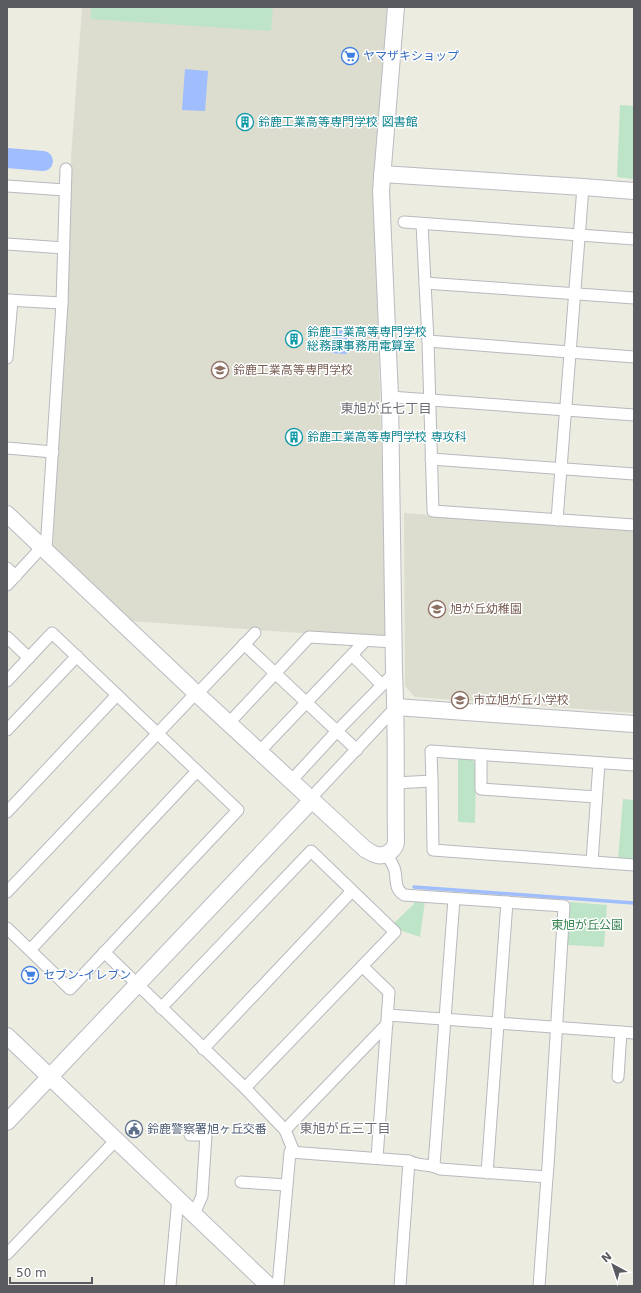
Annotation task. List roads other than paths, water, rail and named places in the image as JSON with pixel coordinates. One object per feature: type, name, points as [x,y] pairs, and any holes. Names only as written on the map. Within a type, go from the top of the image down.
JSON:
[{"type":"street","points":[[7,514],[290,781],[370,852],[380,855],[392,851],[396,846],[396,707],[394,673],[390,397],[381,221],[381,191],[396,7]]},
{"type":"street","points":[[7,585],[44,548],[53,452],[62,303],[66,169]]},
{"type":"street","points":[[382,174],[634,191]]},
{"type":"street","points":[[7,186],[66,190]]},
{"type":"street","points":[[557,520],[582,187]]},
{"type":"street","points":[[404,222],[634,239]]},
{"type":"street","points":[[422,224],[428,341],[432,511],[634,525]]},
{"type":"street","points":[[7,244],[64,248]]},
{"type":"street","points":[[425,283],[634,298]]},
{"type":"street","points":[[7,358],[9,300],[62,303]]},
{"type":"street","points":[[428,341],[634,357]]},
{"type":"street","points":[[390,397],[634,415]]},
{"type":"street","points":[[7,448],[53,452]]},
{"type":"street","points":[[431,459],[634,474]]},
{"type":"street","points":[[7,568],[16,576]]},
{"type":"street","points":[[7,681],[52,633],[238,810],[70,989],[7,928]]},
{"type":"street","points":[[7,892],[255,633]]},
{"type":"street","points":[[7,637],[29,658]]},
{"type":"street","points":[[229,723],[309,637],[394,642]]},
{"type":"street","points":[[259,752],[365,641]]},
{"type":"street","points":[[244,644],[357,750]]},
{"type":"street","points":[[352,655],[382,685]]},
{"type":"street","points":[[7,730],[77,656]]},
{"type":"street","points":[[290,781],[394,673]]},
{"type":"street","points":[[7,812],[117,695]]},
{"type":"street","points":[[396,707],[634,724]]},
{"type":"street","points":[[7,1122],[138,985],[396,707]]},
{"type":"street","points":[[634,765],[431,751],[433,850],[634,865]]},
{"type":"street","points":[[481,755],[481,788],[596,797]]},
{"type":"street","points":[[592,862],[599,763]]},
{"type":"street","points":[[30,950],[197,771]]},
{"type":"street","points":[[395,783],[432,782]]},
{"type":"street","points":[[161,1008],[311,851],[395,932],[245,1088]]},
{"type":"street","points":[[386,853],[395,871],[397,888],[404,895],[564,906],[539,1286]]},
{"type":"street","points":[[203,1049],[352,891]]},
{"type":"street","points":[[434,1165],[454,899]]},
{"type":"street","points":[[487,1173],[507,902]]},
{"type":"street","points":[[104,952],[245,1088],[285,1130],[294,1152]]},
{"type":"street","points":[[362,966],[389,992],[377,1158]]},
{"type":"street","points":[[285,1130],[387,1020],[445,1019],[634,1033]]},
{"type":"street","points":[[618,1077],[621,1032]]},
{"type":"street","points":[[7,1036],[269,1286]]},
{"type":"street","points":[[190,1134],[206,1136],[202,1196],[194,1214]]},
{"type":"street","points":[[7,1254],[116,1140]]},
{"type":"street","points":[[278,1286],[290,1152],[409,1161],[416,1164],[434,1165],[440,1169],[547,1177]]},
{"type":"street","points":[[400,1286],[409,1161]]},
{"type":"street","points":[[241,1182],[286,1185]]},
{"type":"street","points":[[170,1286],[178,1198]]},
{"type":"water","points":[[185,69],[208,71],[205,111],[182,110]]},
{"type":"water","points":[[334,330],[348,331],[347,354],[332,353]]},
{"type":"waterway","points":[[7,158],[43,161]]},
{"type":"waterway","points":[[414,887],[634,903]]},
{"type":"place","name":"ヤマザキショップ","points":[[350,56]]},
{"type":"place","name":"鈴鹿工業高等専門学校 図書館","points":[[245,122]]},
{"type":"place","name":"鈴鹿工業高等専門学校 総務課事務用電算室","points":[[294,339]]},
{"type":"place","name":"鈴鹿工業高等専門学校","points":[[220,370]]},
{"type":"place","name":"鈴鹿工業高等専門学校 専攻科","points":[[294,437]]},
{"type":"place","name":"旭が丘幼稚園","points":[[437,609]]},
{"type":"place","name":"市立旭が丘小学校","points":[[460,700]]},
{"type":"place","name":"セブン-イレブン","points":[[30,975]]},
{"type":"place","name":"鈴鹿警察署旭ヶ丘交番","points":[[134,1129]]},
{"type":"district","name":"東旭が丘七丁目","points":[[386,408]]},
{"type":"district","name":"東旭が丘三丁目","points":[[345,1128]]},
{"type":"park label","name":"東旭が丘公園","points":[[587,925]]}]
